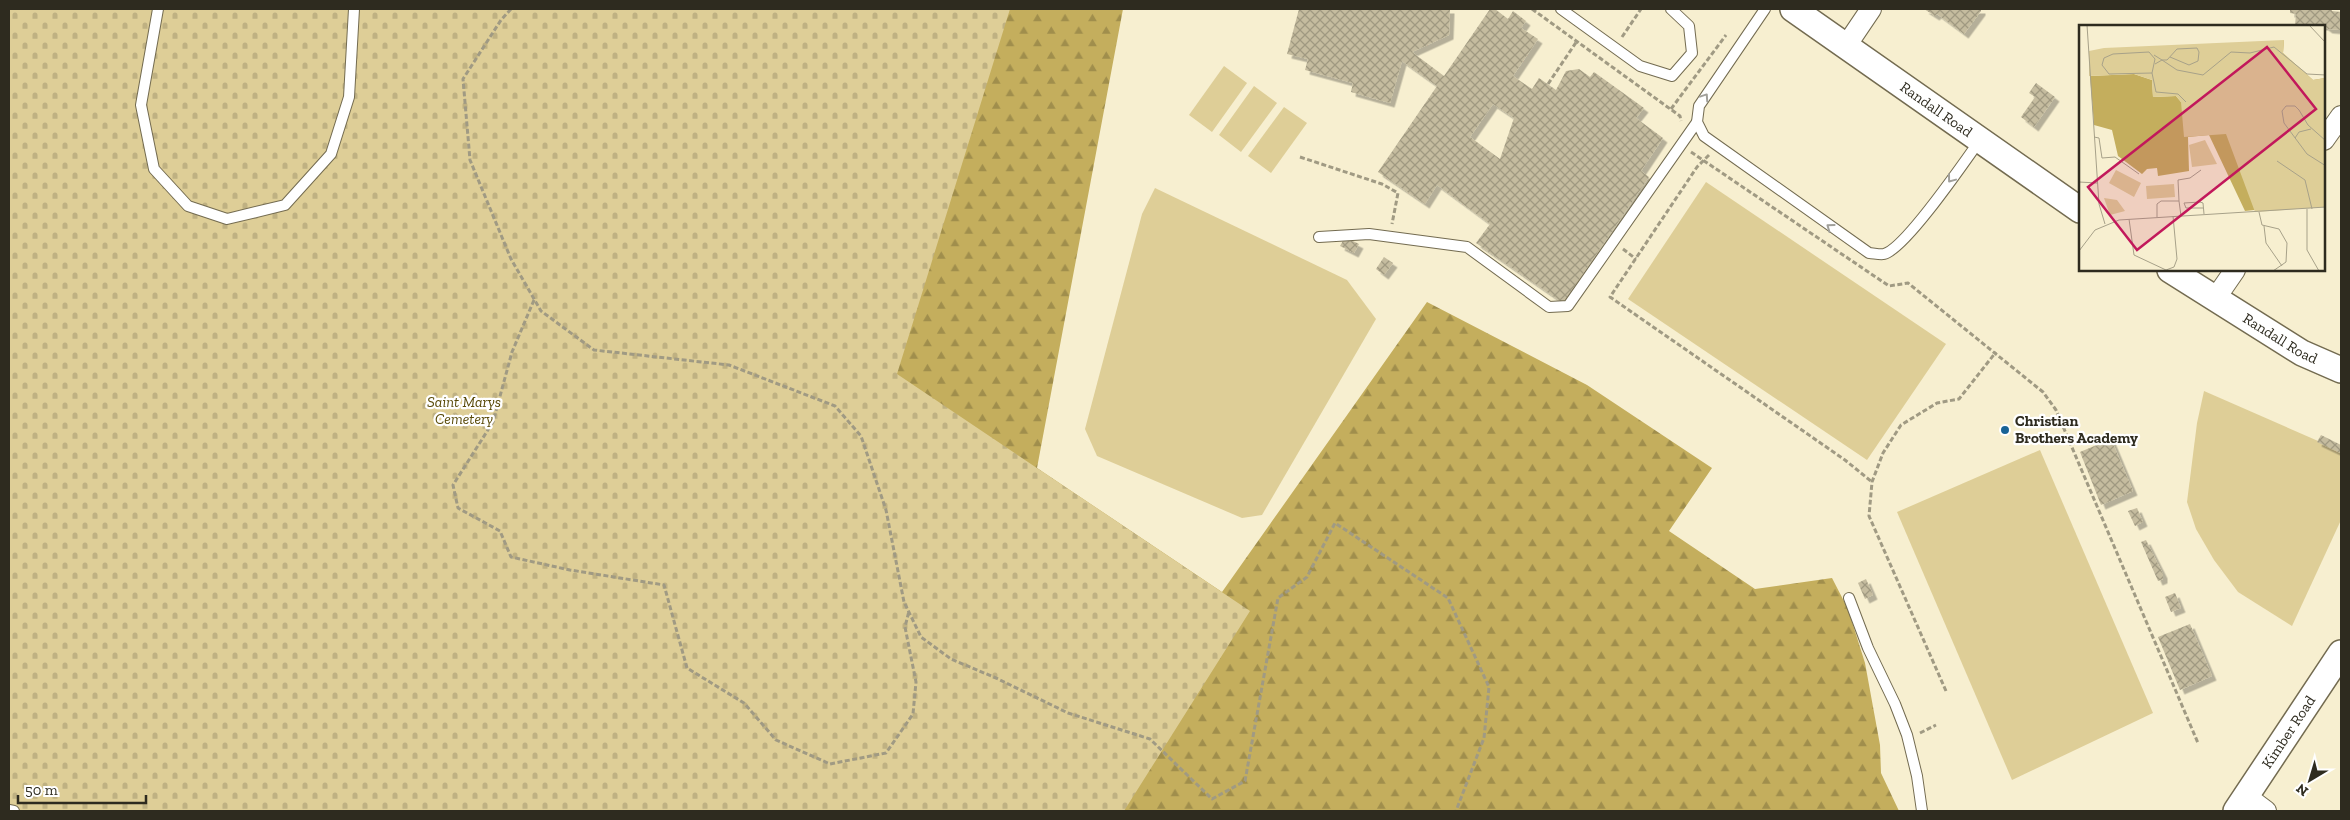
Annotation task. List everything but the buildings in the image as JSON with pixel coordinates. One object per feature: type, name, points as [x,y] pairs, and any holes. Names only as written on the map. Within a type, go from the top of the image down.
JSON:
[{"type":"street","name":"Randall Road","points":[[1793,9],[2079,209]]},
{"type":"street","points":[[1846,46],[1871,9]]},
{"type":"street","points":[[2325,139],[2341,116]]},
{"type":"street","name":"Randall Road","points":[[2172,271],[2302,353],[2341,370]]},
{"type":"street","points":[[2215,300],[2234,271]]},
{"type":"street","name":"Kimber Road","points":[[2241,803],[2341,653]]},
{"type":"street","points":[[2241,803],[2266,811]]},
{"type":"lane","points":[[158,9],[141,105],[154,169],[188,206],[228,219],[285,205],[331,154],[349,97],[354,9]]},
{"type":"lane","points":[[1561,9],[1640,66],[1672,76],[1692,53],[1689,26],[1671,9]]},
{"type":"lane","points":[[1319,237],[1369,234],[1467,247],[1549,308],[1568,306],[1697,122],[1699,106],[1765,9]]},
{"type":"lane","points":[[1697,122],[1704,136],[1869,253],[1885,254],[1896,246],[1917,224],[1980,140]]},
{"type":"lane","points":[[1849,598],[1868,648],[1895,704],[1908,738],[1917,776],[1922,811]]},
{"type":"lane","points":[[9,810],[14,811]]},
{"type":"path","points":[[511,9],[501,20],[464,79],[469,151],[470,160],[511,259],[541,311],[594,350],[729,365],[835,406],[861,436],[886,510],[904,602],[921,637],[951,659],[996,678],[1068,713],[1150,739],[1212,799],[1245,781],[1278,598],[1307,577],[1335,523],[1448,598],[1489,687],[1484,738],[1456,811]]},
{"type":"path","points":[[1532,9],[1680,116],[1688,151],[1889,286],[1908,283],[1996,352],[2043,392],[2056,410],[2198,743]]},
{"type":"path","points":[[1671,109],[1726,35]]},
{"type":"path","points":[[1548,84],[1577,41]]},
{"type":"path","points":[[1717,145],[1697,168],[1610,297],[1845,460],[1872,482]]},
{"type":"path","points":[[1300,157],[1382,184],[1398,194],[1389,237]]},
{"type":"path","points":[[534,299],[512,352],[493,422],[453,486],[458,508],[500,532],[511,557],[570,570],[664,585],[687,668],[744,703],[776,740],[830,764],[886,753],[913,714],[916,682],[905,627],[909,611]]},
{"type":"path","points":[[1946,691],[1869,516],[1872,482],[1883,453],[1901,426],[1937,403],[1959,399],[1996,352]]},
{"type":"path","points":[[1908,738],[1936,725]]},
{"type":"green space","name":"Saint Marys Cemetery","points":[[9,9],[1123,9],[1037,468],[1222,592],[1427,302],[1587,385],[1712,468],[1669,531],[1755,589],[1832,578],[1848,609],[1865,663],[1880,745],[1881,773],[1899,811],[9,811]]},
{"type":"green space","name":"Saint Marys Cemetery","points":[[9,9],[1010,9],[897,374],[1250,611],[1124,811],[9,811]]},
{"type":"green space","points":[[1224,66],[1247,83],[1212,132],[1189,115]]},
{"type":"green space","points":[[1254,86],[1277,103],[1241,152],[1219,135]]},
{"type":"green space","points":[[1284,107],[1307,123],[1271,173],[1248,156]]},
{"type":"green space","points":[[1706,182],[1946,344],[1867,460],[1628,299]]},
{"type":"green space","points":[[1155,188],[1347,280],[1376,319],[1262,515],[1242,518],[1097,456],[1085,429],[1142,214]]},
{"type":"green space","points":[[2204,391],[2341,451],[2341,520],[2292,626],[2238,592],[2214,560],[2196,529],[2187,502],[2197,423]]},
{"type":"green space","points":[[2040,450],[2153,713],[2012,780],[1897,512]]},
{"type":"place","name":"Christian Brothers Academy","points":[[2005,430]]}]
